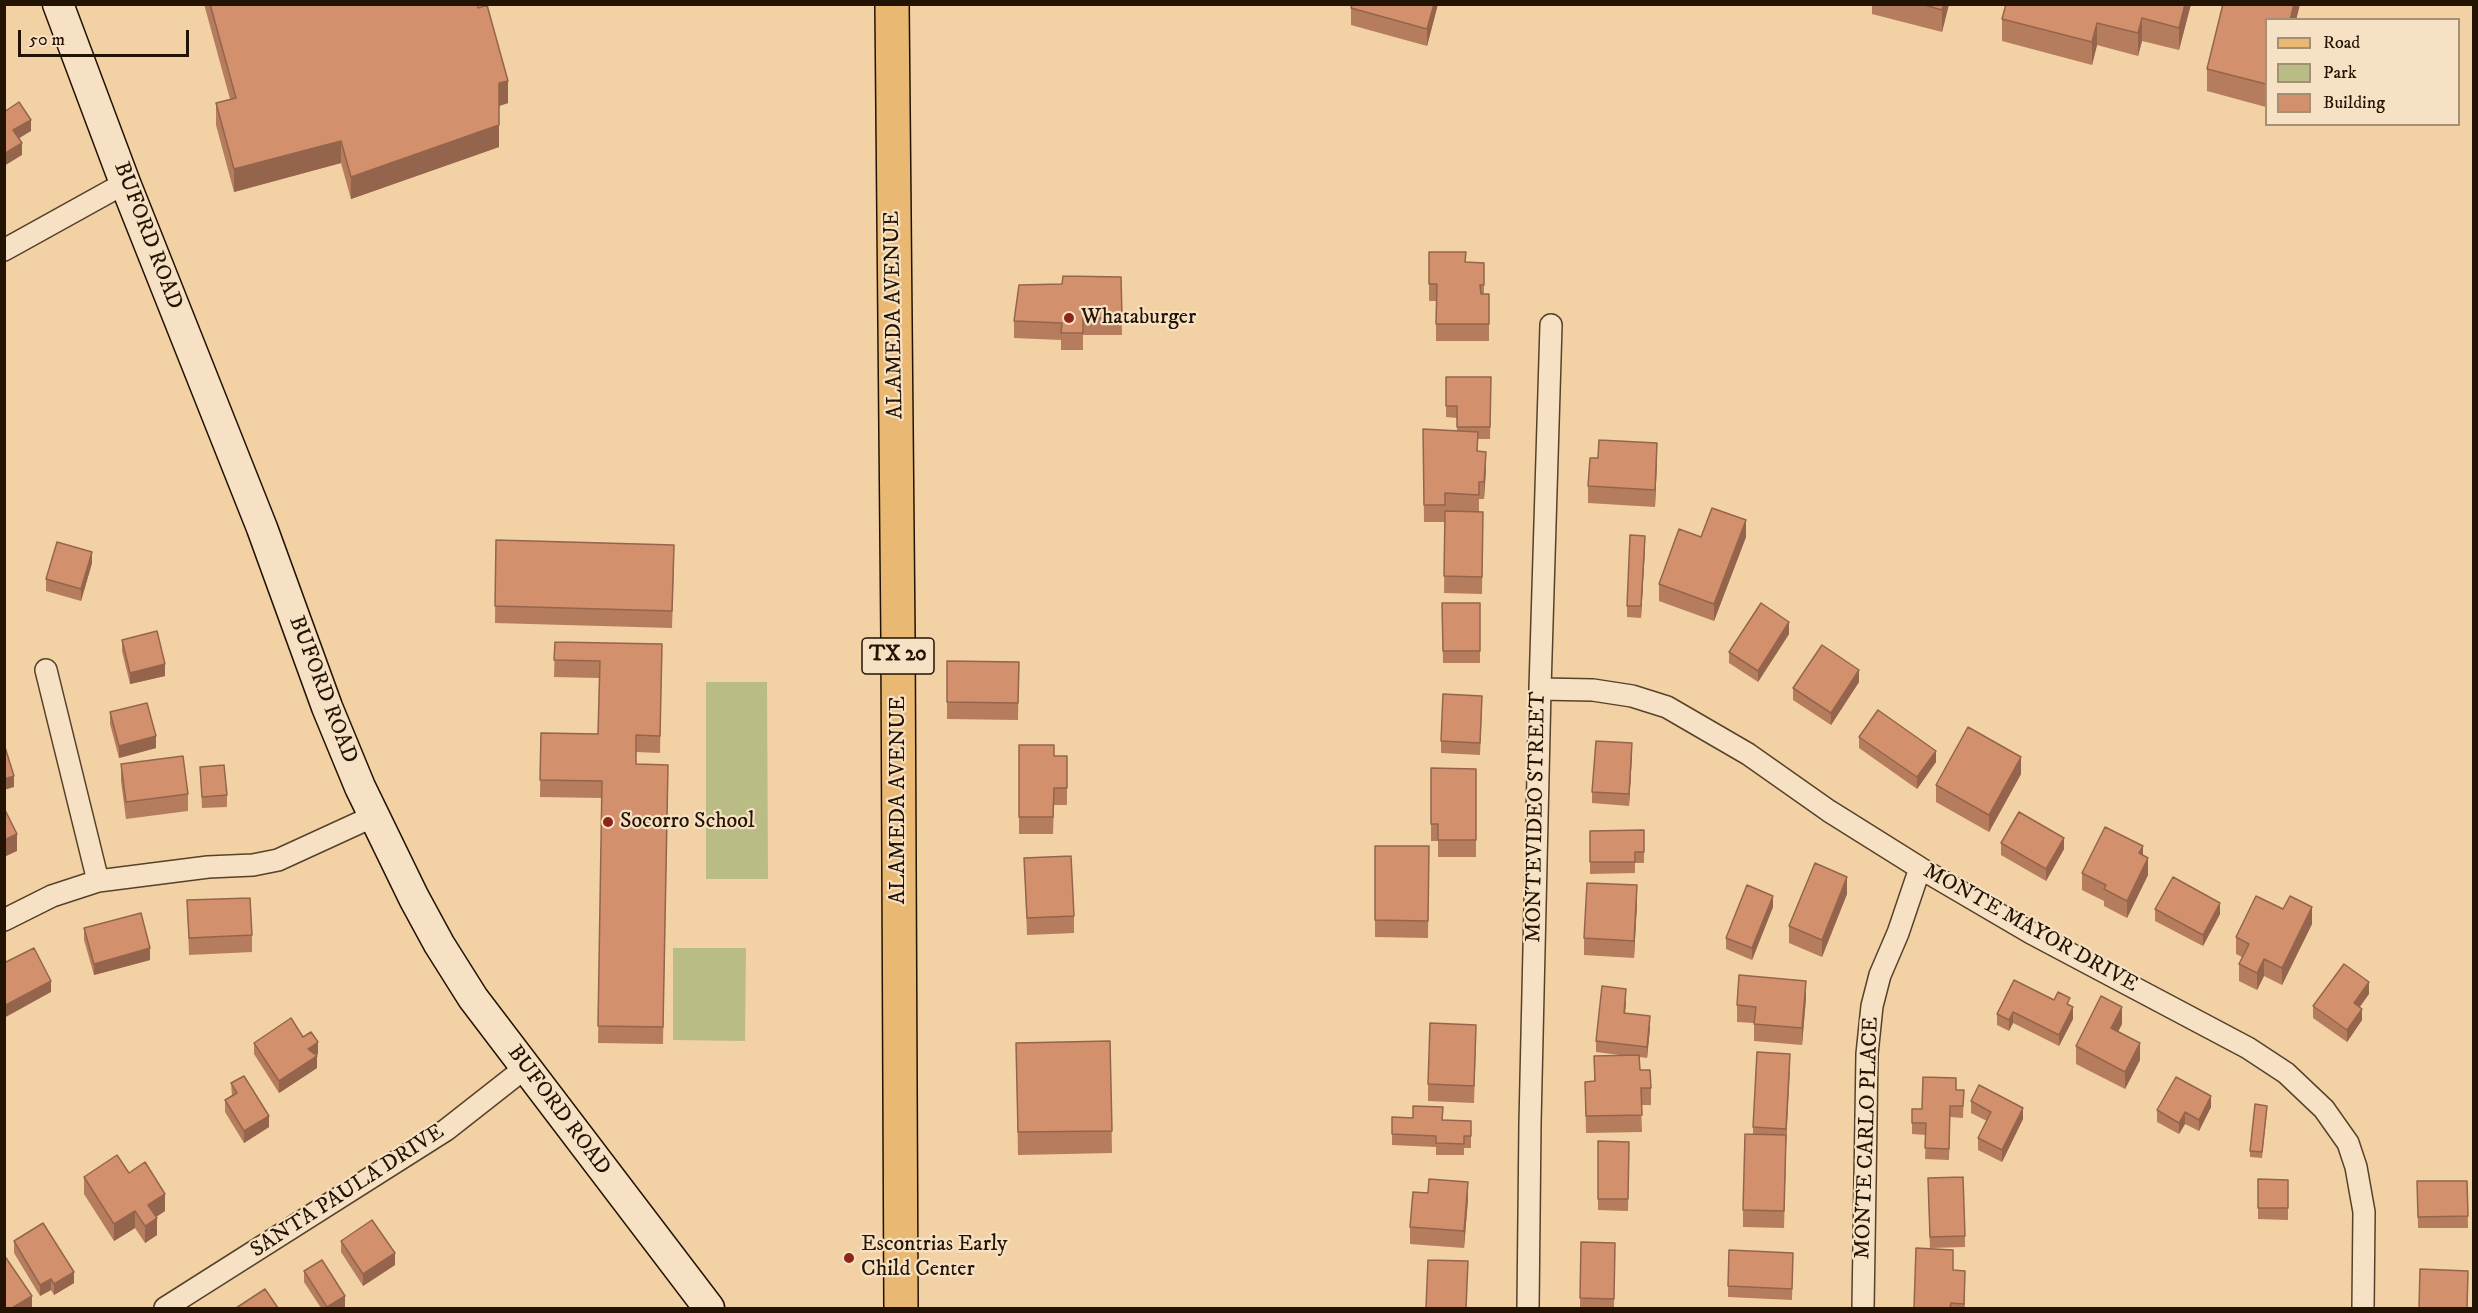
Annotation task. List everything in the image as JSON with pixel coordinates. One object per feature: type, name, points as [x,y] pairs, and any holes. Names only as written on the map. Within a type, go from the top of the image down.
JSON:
[{"type":"main road","name":"ALAMEDA AVENUE","points":[[892,4],[901,1308]]},
{"type":"street","name":"BUFORD ROAD","points":[[58,4],[125,183],[262,528],[327,707],[374,816],[439,944],[473,998],[709,1308]]},
{"type":"street","points":[[4,250],[125,183]]},
{"type":"street","name":"MONTEVIDEO STREET","points":[[1528,1308],[1540,689],[1551,325]]},
{"type":"street","points":[[46,670],[98,881]]},
{"type":"street","name":"MONTE MAYOR DRIVE","points":[[1540,689],[1593,690],[1632,696],[1667,707],[1748,754],[1829,811],[1920,868],[2031,933],[2248,1048],[2286,1073],[2325,1109],[2348,1143],[2356,1167],[2364,1212],[2363,1308]]},
{"type":"street","points":[[4,921],[52,896],[98,881],[208,867],[254,865],[278,860],[374,816]]},
{"type":"street","name":"MONTE CARLO PLACE","points":[[1863,1308],[1867,1054],[1872,1006],[1920,868]]},
{"type":"street","name":"SANTA PAULA DRIVE","points":[[165,1308],[446,1130],[525,1068]]},
{"type":"green space","points":[[706,682],[767,682],[768,879],[706,879]]},
{"type":"green space","points":[[673,948],[746,948],[745,1041],[673,1040]]},
{"type":"building","points":[[210,4],[478,4],[478,8],[487,5],[508,81],[499,83],[499,125],[351,177],[341,141],[234,169],[216,103],[236,98]]},
{"type":"building","points":[[1352,4],[1434,4],[1427,29],[1351,8]]},
{"type":"building","points":[[1921,4],[1944,4],[1942,10]]},
{"type":"building","points":[[2006,4],[2185,4],[2179,28],[2142,18],[2138,33],[2097,23],[2092,42],[2002,19]]},
{"type":"building","points":[[2223,4],[2294,4],[2290,18],[2265,18],[2265,84],[2207,69]]},
{"type":"building","points":[[19,102],[31,120],[13,130],[22,143],[4,154],[4,112]]},
{"type":"building","points":[[1429,252],[1466,252],[1465,262],[1484,263],[1484,285],[1480,285],[1481,294],[1489,294],[1489,324],[1436,324],[1437,284],[1429,284]]},
{"type":"building","points":[[1063,276],[1121,277],[1122,318],[1083,318],[1083,333],[1061,333],[1062,323],[1014,321],[1019,285],[1062,284]]},
{"type":"building","points":[[1446,377],[1491,377],[1490,427],[1457,427],[1457,406],[1446,406]]},
{"type":"building","points":[[1423,429],[1478,432],[1477,451],[1486,452],[1484,482],[1479,482],[1479,495],[1445,493],[1445,505],[1424,505]]},
{"type":"building","points":[[1599,440],[1657,443],[1655,490],[1588,486],[1590,458],[1598,458]]},
{"type":"building","points":[[1712,508],[1746,520],[1714,604],[1659,584],[1679,529],[1701,537]]},
{"type":"building","points":[[1445,511],[1483,512],[1482,577],[1444,576]]},
{"type":"building","points":[[1630,535],[1645,536],[1641,606],[1627,606]]},
{"type":"building","points":[[496,540],[674,545],[672,611],[495,606]]},
{"type":"building","points":[[57,542],[92,552],[81,589],[46,579]]},
{"type":"building","points":[[1442,603],[1480,603],[1480,651],[1443,651]]},
{"type":"building","points":[[1761,603],[1789,622],[1758,671],[1729,652]]},
{"type":"building","points":[[157,631],[165,664],[130,673],[122,640]]},
{"type":"building","points":[[555,642],[662,644],[660,736],[636,735],[636,764],[668,765],[663,1027],[598,1026],[602,781],[540,780],[541,733],[598,734],[600,661],[554,660]]},
{"type":"building","points":[[1822,645],[1859,670],[1831,713],[1793,688]]},
{"type":"building","points":[[947,661],[1019,662],[1018,703],[947,702]]},
{"type":"building","points":[[1443,694],[1482,696],[1480,743],[1441,741]]},
{"type":"building","points":[[147,703],[156,736],[119,746],[110,712]]},
{"type":"building","points":[[1878,710],[1936,751],[1917,777],[1859,737]]},
{"type":"building","points":[[1968,727],[2021,757],[1989,815],[1936,785]]},
{"type":"building","points":[[1596,741],[1632,743],[1629,794],[1592,792]]},
{"type":"building","points":[[4,744],[14,776],[4,779]]},
{"type":"building","points":[[1019,745],[1054,745],[1054,756],[1067,756],[1067,788],[1054,788],[1053,817],[1019,817]]},
{"type":"building","points":[[183,756],[188,794],[126,802],[121,764]]},
{"type":"building","points":[[224,765],[227,795],[202,797],[200,767]]},
{"type":"building","points":[[1431,768],[1476,769],[1476,840],[1438,840],[1438,824],[1431,824]]},
{"type":"building","points":[[4,808],[17,834],[4,840]]},
{"type":"building","points":[[2019,812],[2064,838],[2046,869],[2001,843]]},
{"type":"building","points":[[2105,827],[2143,846],[2139,853],[2148,858],[2127,901],[2104,889],[2106,885],[2082,873]]},
{"type":"building","points":[[1644,830],[1644,852],[1635,852],[1635,862],[1590,862],[1590,831]]},
{"type":"building","points":[[1375,846],[1429,846],[1428,921],[1375,920]]},
{"type":"building","points":[[1071,856],[1074,916],[1027,918],[1024,858]]},
{"type":"building","points":[[1815,863],[1847,877],[1822,940],[1789,926]]},
{"type":"building","points":[[2173,877],[2220,903],[2203,935],[2155,909]]},
{"type":"building","points":[[1587,883],[1637,885],[1634,941],[1584,938]]},
{"type":"building","points":[[1747,885],[1773,896],[1752,948],[1726,938]]},
{"type":"building","points":[[2256,896],[2283,909],[2290,896],[2312,907],[2282,968],[2264,959],[2257,973],[2239,964],[2249,944],[2236,937]]},
{"type":"building","points":[[250,898],[252,935],[189,938],[187,900]]},
{"type":"building","points":[[141,913],[150,948],[94,964],[84,928]]},
{"type":"building","points":[[34,948],[51,981],[4,1006],[4,963]]},
{"type":"building","points":[[2344,964],[2369,982],[2354,1003],[2362,1009],[2347,1030],[2313,1006]]},
{"type":"building","points":[[1739,975],[1806,981],[1802,1028],[1754,1024],[1756,1007],[1737,1005]]},
{"type":"building","points":[[2014,980],[2054,1000],[2058,992],[2070,998],[2067,1004],[2073,1007],[2059,1035],[2013,1012],[2009,1020],[1997,1014]]},
{"type":"building","points":[[1602,986],[1626,989],[1624,1013],[1650,1016],[1647,1047],[1596,1041]]},
{"type":"building","points":[[2101,996],[2122,1007],[2111,1028],[2140,1043],[2125,1072],[2076,1046]]},
{"type":"building","points":[[291,1018],[303,1037],[311,1032],[318,1042],[308,1049],[317,1056],[279,1081],[254,1043]]},
{"type":"building","points":[[1430,1023],[1476,1025],[1474,1086],[1428,1084]]},
{"type":"building","points":[[1110,1041],[1112,1131],[1018,1132],[1016,1043]]},
{"type":"building","points":[[1757,1052],[1790,1054],[1786,1129],[1753,1127]]},
{"type":"building","points":[[1639,1055],[1640,1070],[1650,1070],[1651,1088],[1641,1088],[1642,1115],[1586,1116],[1585,1082],[1595,1081],[1594,1056]]},
{"type":"building","points":[[244,1076],[269,1116],[244,1131],[225,1100],[237,1093],[231,1083]]},
{"type":"building","points":[[1923,1077],[1956,1078],[1956,1090],[1964,1090],[1963,1106],[1950,1106],[1949,1149],[1925,1148],[1926,1123],[1912,1123],[1912,1109],[1922,1109]]},
{"type":"building","points":[[2176,1077],[2211,1096],[2199,1120],[2185,1112],[2179,1123],[2157,1110]]},
{"type":"building","points":[[1979,1085],[2023,1108],[2002,1150],[1978,1138],[1991,1112],[1971,1101]]},
{"type":"building","points":[[2255,1104],[2267,1106],[2262,1152],[2250,1151]]},
{"type":"building","points":[[1413,1106],[1443,1107],[1442,1120],[1471,1121],[1471,1136],[1464,1136],[1464,1144],[1436,1143],[1436,1136],[1392,1134],[1392,1117],[1413,1118]]},
{"type":"building","points":[[1745,1134],[1786,1135],[1784,1211],[1743,1210]]},
{"type":"building","points":[[1598,1141],[1629,1142],[1628,1199],[1598,1199]]},
{"type":"building","points":[[117,1155],[129,1173],[145,1162],[165,1194],[148,1205],[157,1218],[145,1226],[135,1211],[114,1224],[84,1177]]},
{"type":"building","points":[[1963,1177],[1965,1236],[1930,1237],[1928,1178]]},
{"type":"building","points":[[1429,1179],[1468,1182],[1464,1231],[1410,1227],[1413,1192],[1428,1193]]},
{"type":"building","points":[[2258,1179],[2288,1180],[2288,1208],[2258,1208]]},
{"type":"building","points":[[2417,1181],[2467,1181],[2468,1216],[2418,1217]]},
{"type":"building","points":[[372,1220],[395,1253],[363,1274],[341,1241]]},
{"type":"building","points":[[43,1223],[74,1272],[54,1284],[51,1279],[40,1285],[14,1241]]},
{"type":"building","points":[[1581,1242],[1615,1243],[1614,1299],[1580,1298]]},
{"type":"building","points":[[1916,1248],[1953,1250],[1953,1270],[1965,1271],[1964,1304],[1951,1303],[1950,1308],[1914,1308]]},
{"type":"building","points":[[1729,1250],[1793,1253],[1792,1289],[1728,1286]]},
{"type":"building","points":[[4,1255],[32,1296],[12,1308],[4,1308]]},
{"type":"building","points":[[322,1260],[345,1296],[327,1307],[304,1271]]},
{"type":"building","points":[[1428,1260],[1468,1261],[1466,1308],[1426,1308]]},
{"type":"building","points":[[2420,1269],[2468,1271],[2467,1308],[2419,1308]]},
{"type":"building","points":[[265,1289],[278,1308],[236,1308]]},
{"type":"place","name":"Whataburger","points":[[1069,318]]},
{"type":"place","name":"Socorro School","points":[[608,822]]},
{"type":"place","name":"Escontrias Early Child Center","points":[[849,1258]]}]
